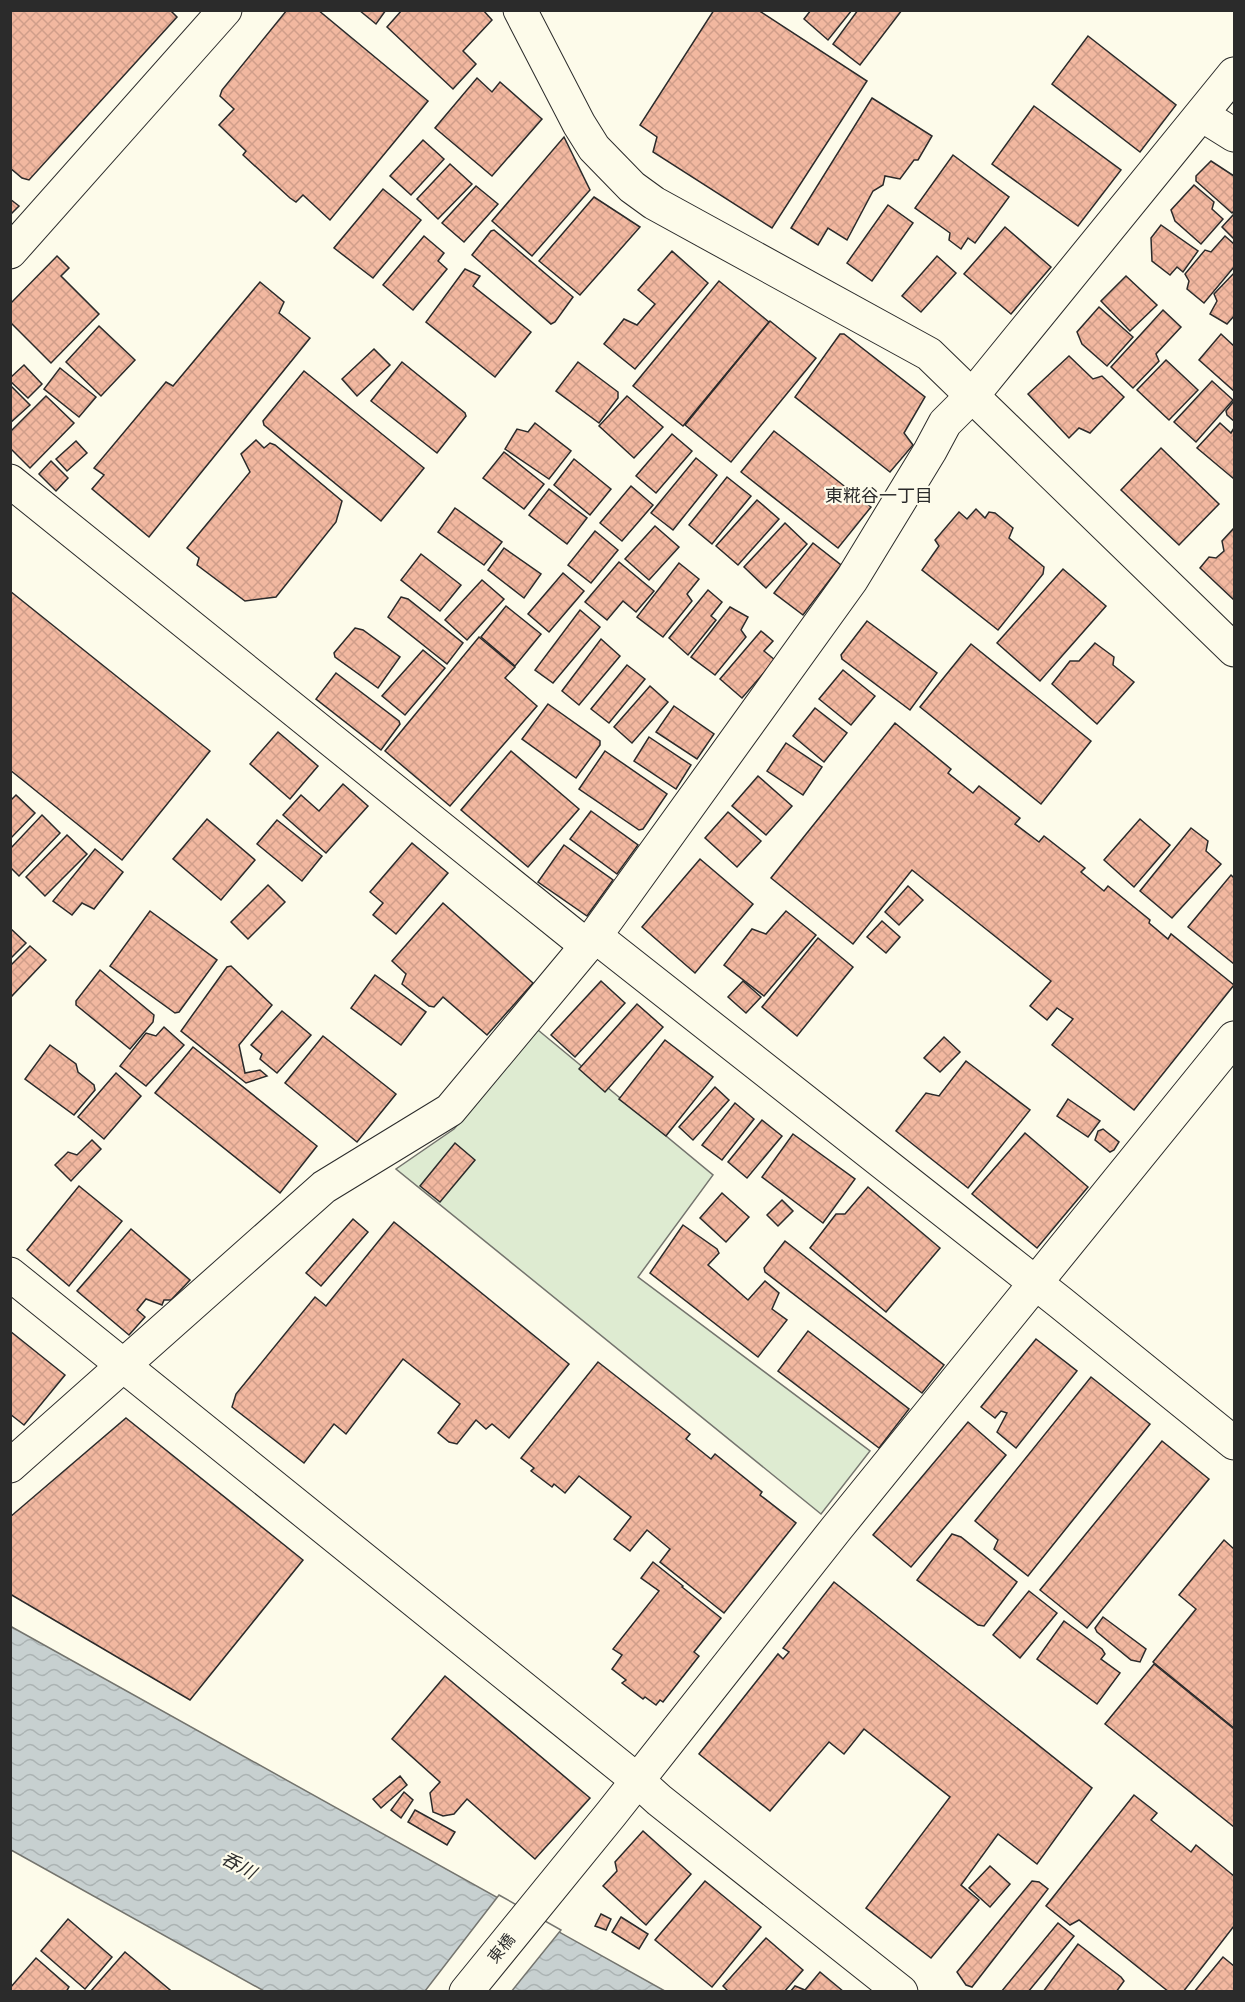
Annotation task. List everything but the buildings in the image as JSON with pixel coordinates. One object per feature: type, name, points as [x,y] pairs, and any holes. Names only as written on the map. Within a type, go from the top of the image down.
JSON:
[{"type":"street","points":[[10,252],[225,10]]},
{"type":"street","points":[[520,10],[589,140],[612,168],[632,186],[654,203],[929,354],[1234,650]]},
{"type":"street","points":[[10,1466],[324,1186],[450,1110],[591,941],[852,579],[945,423],[972,396],[1234,74]]},
{"type":"street","points":[[1202,115],[1234,135]]},
{"type":"street","points":[[10,481],[591,941],[1035,1283],[1234,1443]]},
{"type":"street","name":"東橋","points":[[466,1992],[836,1529],[1234,1038]]},
{"type":"street","points":[[10,1274],[659,1800],[901,1992]]},
{"type":"green space","points":[[538,1030],[713,1175],[638,1277],[870,1451],[821,1514],[396,1169],[454,1129]]},
{"type":"water","name":"呑川","points":[[10,1626],[665,1991],[264,1991],[11,1850]]},
{"type":"pier","points":[[499,1895],[561,1930],[511,1992],[425,1991]]},
{"type":"district","name":"東糀谷一丁目","points":[[879,495]]}]
